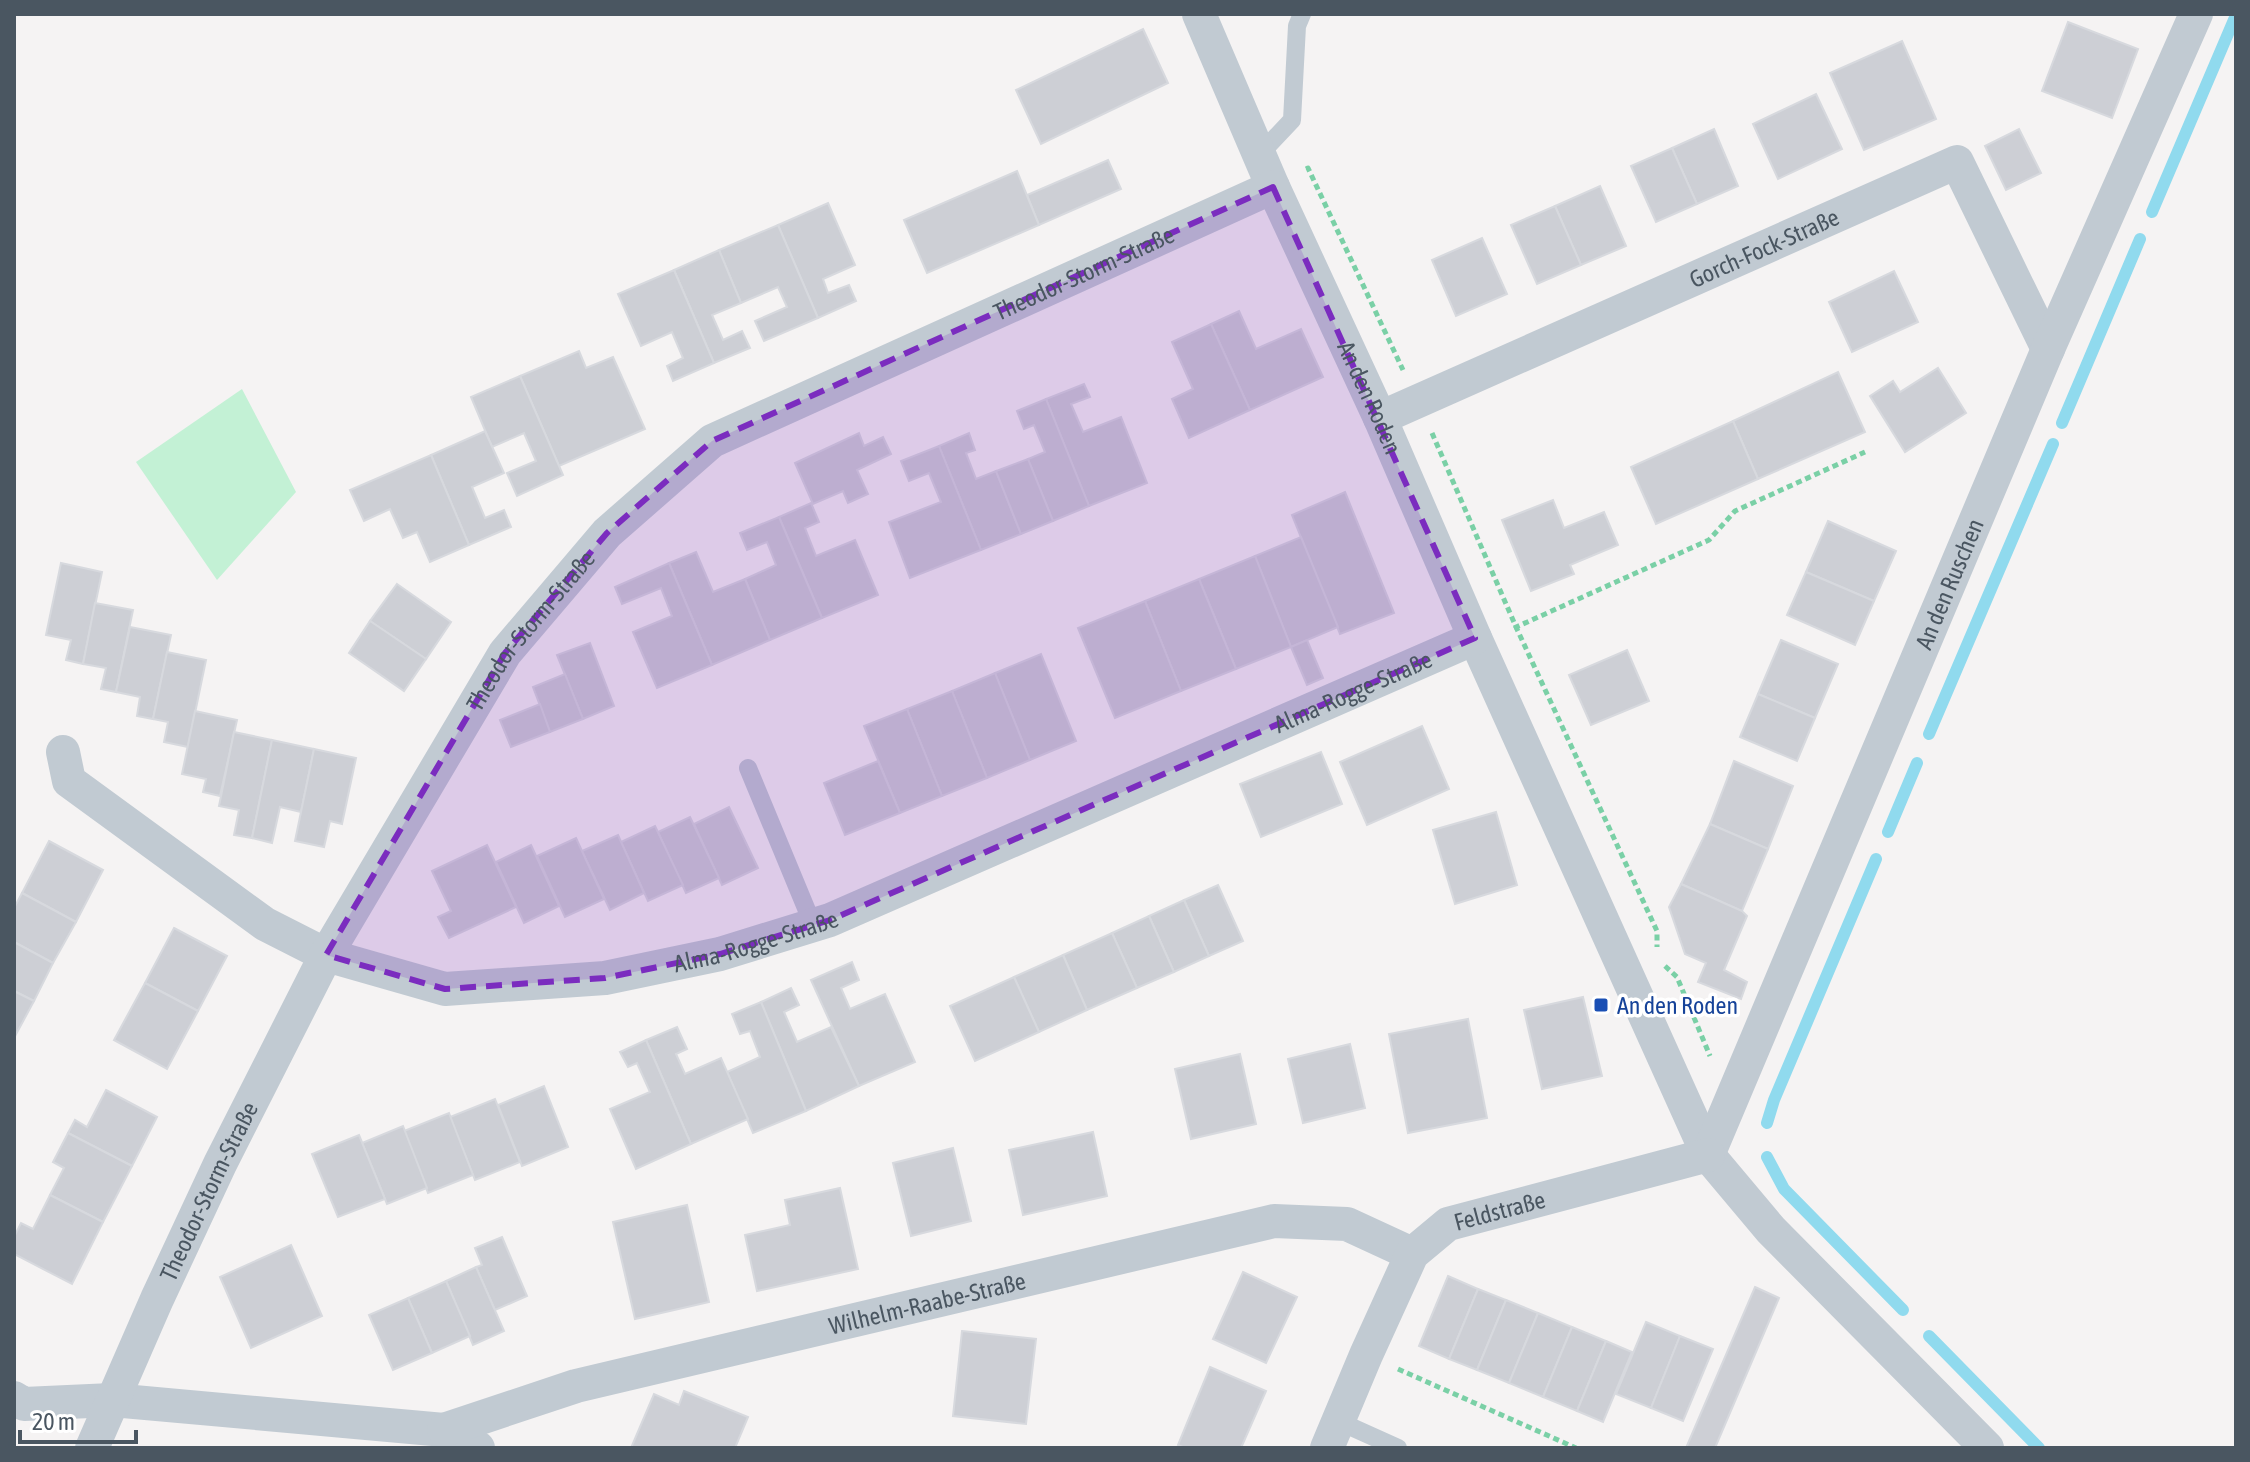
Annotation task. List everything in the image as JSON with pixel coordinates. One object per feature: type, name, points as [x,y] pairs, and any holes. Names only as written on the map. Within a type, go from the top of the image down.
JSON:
[{"type":"street","name":"An den Roden","points":[[1199,14],[1273,187],[1380,418],[1475,638],[1708,1155],[1771,1230],[1987,1448]]},
{"type":"street","name":"An den Ruschen","points":[[1708,1155],[2048,349],[2196,14]]},
{"type":"street","name":"Gorch-Fock-Straße","points":[[1380,418],[1957,162],[2048,349]]},
{"type":"street","name":"Theodor-Storm-Straße","points":[[92,1448],[220,1164],[326,955],[505,653],[607,533],[712,441],[1273,187]]},
{"type":"street","name":"Alma-Rogge-Straße","points":[[63,752],[69,781],[265,924],[326,955],[445,989],[605,978],[720,954],[830,920],[1475,638]]},
{"type":"street","name":"Feldstraße","points":[[1332,1435],[1412,1254],[1448,1224],[1708,1155]]},
{"type":"street","name":"Wilhelm-Raabe-Straße","points":[[444,1430],[576,1386],[1274,1221],[1347,1224],[1412,1254]]},
{"type":"street","points":[[14,1398],[24,1404],[112,1400],[444,1430],[478,1448]]},
{"type":"lane","points":[[1259,155],[1292,120],[1297,26],[1302,14]]},
{"type":"lane","points":[[748,768],[813,925]]},
{"type":"lane","points":[[1332,1435],[1398,1448]]},
{"type":"path","points":[[1273,187],[1308,168],[1418,401],[1516,627],[1657,931],[1657,958],[1677,977],[1730,1104]]},
{"type":"path","points":[[1475,638],[1516,627],[1709,540],[1735,511],[1865,452]]},
{"type":"path","points":[[1366,1355],[1576,1448]]},
{"type":"highlighted area","points":[[1273,187],[1475,638],[830,920],[720,954],[605,978],[445,989],[326,955],[505,653],[607,533],[712,441]]},
{"type":"green space","points":[[242,389],[296,492],[217,580],[136,462]]},
{"type":"building","points":[[2068,22],[2138,49],[2112,118],[2042,91]]},
{"type":"building","points":[[1143,29],[1168,83],[1041,144],[1016,90]]},
{"type":"building","points":[[1902,41],[1936,119],[1864,150],[1830,73]]},
{"type":"building","points":[[1816,94],[1842,149],[1778,179],[1753,124]]},
{"type":"building","points":[[1714,129],[1738,186],[1697,204],[1672,148]]},
{"type":"building","points":[[2019,129],[2041,173],[2006,190],[1985,146]]},
{"type":"building","points":[[1672,148],[1697,204],[1656,222],[1631,166]]},
{"type":"building","points":[[1108,160],[1121,189],[1039,225],[1027,195]]},
{"type":"building","points":[[1017,171],[1039,225],[927,273],[904,220]]},
{"type":"building","points":[[1600,186],[1626,246],[1581,265],[1555,206]]},
{"type":"building","points":[[828,203],[855,265],[823,279],[828,293],[849,285],[856,301],[818,318],[778,225]]},
{"type":"building","points":[[1555,206],[1581,265],[1537,284],[1511,225]]},
{"type":"building","points":[[778,225],[818,318],[764,341],[755,321],[787,307],[778,287],[741,303],[719,250]]},
{"type":"building","points":[[1482,238],[1507,294],[1456,316],[1432,260]]},
{"type":"building","points":[[719,250],[741,303],[712,315],[723,340],[742,331],[750,348],[714,363],[674,270]]},
{"type":"building","points":[[674,270],[714,363],[673,381],[667,366],[683,358],[672,332],[641,346],[618,294]]},
{"type":"building","points":[[1894,271],[1918,322],[1852,352],[1829,302]]},
{"type":"building","points":[[1239,311],[1256,349],[1301,329],[1323,377],[1250,410],[1211,324]]},
{"type":"building","points":[[1211,324],[1250,410],[1189,438],[1172,399],[1193,389],[1172,342]]},
{"type":"building","points":[[579,351],[586,368],[613,357],[645,429],[559,466],[520,376]]},
{"type":"building","points":[[1938,368],[1966,413],[1905,452],[1870,396],[1893,381],[1900,392]]},
{"type":"building","points":[[1838,372],[1865,432],[1758,479],[1733,421]]},
{"type":"building","points":[[520,376],[563,475],[517,496],[507,473],[536,461],[524,433],[492,447],[471,397]]},
{"type":"building","points":[[1084,384],[1090,397],[1071,404],[1083,432],[1121,417],[1147,483],[1089,506],[1046,399]]},
{"type":"building","points":[[1046,399],[1089,506],[1053,521],[1028,459],[1045,452],[1034,425],[1024,429],[1017,411]]},
{"type":"building","points":[[1733,421],[1758,479],[1656,524],[1631,467]]},
{"type":"building","points":[[485,431],[504,473],[472,487],[485,518],[504,510],[511,527],[469,545],[431,455]]},
{"type":"building","points":[[859,433],[864,446],[883,437],[891,454],[857,470],[868,494],[848,503],[843,491],[813,504],[795,463]]},
{"type":"building","points":[[969,433],[975,450],[966,453],[976,479],[996,471],[1021,534],[981,550],[939,446]]},
{"type":"building","points":[[939,446],[981,550],[910,578],[889,522],[941,502],[929,473],[909,481],[901,461]]},
{"type":"building","points":[[431,455],[469,545],[430,562],[417,532],[403,538],[390,509],[364,521],[350,490]]},
{"type":"building","points":[[1028,459],[1053,521],[1021,534],[996,471]]},
{"type":"building","points":[[1345,492],[1394,613],[1340,634],[1292,515]]},
{"type":"building","points":[[1553,500],[1564,528],[1604,512],[1618,545],[1570,565],[1574,574],[1531,591],[1502,520]]},
{"type":"building","points":[[811,503],[819,522],[805,528],[816,556],[855,540],[878,595],[822,618],[779,517]]},
{"type":"building","points":[[779,517],[822,618],[770,640],[745,579],[776,565],[767,542],[747,550],[740,533]]},
{"type":"building","points":[[1828,521],[1896,551],[1874,601],[1806,572]]},
{"type":"building","points":[[1301,537],[1338,627],[1291,647],[1255,556]]},
{"type":"building","points":[[696,552],[713,592],[745,579],[770,640],[712,665],[669,563]]},
{"type":"building","points":[[1255,556],[1291,647],[1236,669],[1199,579]]},
{"type":"building","points":[[61,563],[102,572],[83,664],[66,660],[71,640],[46,635]]},
{"type":"building","points":[[669,563],[712,665],[657,688],[633,632],[672,616],[661,588],[622,604],[615,587]]},
{"type":"building","points":[[1806,572],[1874,601],[1855,645],[1787,615]]},
{"type":"building","points":[[1199,579],[1236,669],[1181,691],[1145,601]]},
{"type":"building","points":[[397,584],[451,622],[426,659],[370,621]]},
{"type":"building","points":[[1145,601],[1181,691],[1115,718],[1078,628]]},
{"type":"building","points":[[95,603],[133,610],[116,692],[101,689],[106,668],[83,664]]},
{"type":"building","points":[[370,621],[426,659],[404,691],[349,653]]},
{"type":"building","points":[[130,627],[171,635],[153,719],[137,716],[140,697],[116,692]]},
{"type":"building","points":[[1307,640],[1323,678],[1307,685],[1291,647]]},
{"type":"building","points":[[1781,640],[1838,664],[1815,718],[1758,694]]},
{"type":"building","points":[[590,643],[614,706],[583,719],[557,655]]},
{"type":"building","points":[[1627,650],[1649,701],[1591,725],[1569,675]]},
{"type":"building","points":[[167,652],[206,660],[188,747],[164,742],[168,722],[153,719]]},
{"type":"building","points":[[1041,654],[1076,741],[1030,760],[995,673]]},
{"type":"building","points":[[995,673],[1030,760],[987,778],[952,691]]},
{"type":"building","points":[[565,674],[583,719],[550,732],[533,687]]},
{"type":"building","points":[[952,691],[987,778],[942,796],[907,709]]},
{"type":"building","points":[[1758,694],[1815,718],[1797,761],[1740,737]]},
{"type":"building","points":[[540,704],[550,732],[511,747],[500,720]]},
{"type":"building","points":[[907,709],[942,796],[900,813],[864,726]]},
{"type":"building","points":[[195,711],[237,720],[220,796],[203,792],[206,779],[182,774]]},
{"type":"building","points":[[1422,726],[1449,789],[1367,825],[1340,762]]},
{"type":"building","points":[[234,732],[272,740],[252,838],[234,835],[239,810],[219,806]]},
{"type":"building","points":[[272,740],[314,749],[301,812],[280,807],[272,843],[252,838]]},
{"type":"building","points":[[314,749],[356,758],[342,824],[330,821],[324,847],[295,841]]},
{"type":"building","points":[[1321,752],[1342,804],[1261,837],[1240,784]]},
{"type":"building","points":[[878,761],[900,813],[845,835],[824,783]]},
{"type":"building","points":[[1734,761],[1793,786],[1768,849],[1710,824]]},
{"type":"building","points":[[729,807],[758,868],[722,885],[694,824]]},
{"type":"building","points":[[1496,812],[1517,885],[1455,904],[1433,830]]},
{"type":"building","points":[[690,817],[719,878],[686,893],[658,832]]},
{"type":"building","points":[[1710,824],[1768,849],[1742,911],[1681,884]]},
{"type":"building","points":[[655,826],[683,885],[648,901],[621,842]]},
{"type":"building","points":[[618,835],[644,893],[610,910],[582,851]]},
{"type":"building","points":[[576,838],[604,899],[565,917],[537,856]]},
{"type":"building","points":[[49,841],[103,870],[76,922],[22,893]]},
{"type":"building","points":[[487,845],[516,907],[449,938],[438,917],[451,911],[432,871]]},
{"type":"building","points":[[531,845],[559,906],[524,923],[496,862]]},
{"type":"building","points":[[1681,884],[1747,916],[1724,970],[1747,982],[1741,999],[1698,982],[1706,963],[1685,954],[1669,907]]},
{"type":"building","points":[[1218,885],[1243,941],[1209,956],[1184,900]]},
{"type":"building","points":[[22,893],[76,922],[53,963],[14,942],[14,908]]},
{"type":"building","points":[[1184,900],[1209,956],[1174,972],[1149,916]]},
{"type":"building","points":[[1149,916],[1174,972],[1137,988],[1112,933]]},
{"type":"building","points":[[174,928],[227,956],[198,1011],[145,983]]},
{"type":"building","points":[[1112,933],[1137,988],[1087,1010],[1063,955]]},
{"type":"building","points":[[14,942],[53,963],[34,1001],[14,991]]},
{"type":"building","points":[[1063,955],[1087,1010],[1039,1032],[1014,977]]},
{"type":"building","points":[[852,962],[859,980],[841,988],[850,1009],[885,994],[915,1062],[859,1086],[811,980]]},
{"type":"building","points":[[1014,977],[1039,1032],[975,1061],[950,1006]]},
{"type":"building","points":[[145,983],[198,1011],[167,1069],[114,1040]]},
{"type":"building","points":[[791,988],[799,1005],[784,1012],[797,1042],[831,1027],[859,1086],[806,1111],[761,1002]]},
{"type":"building","points":[[14,991],[34,1001],[14,1038]]},
{"type":"building","points":[[1583,997],[1602,1076],[1542,1089],[1524,1010]]},
{"type":"building","points":[[761,1002],[806,1111],[753,1133],[727,1072],[760,1057],[750,1031],[740,1034],[732,1014]]},
{"type":"building","points":[[1468,1019],[1487,1118],[1408,1133],[1389,1034]]},
{"type":"building","points":[[677,1027],[687,1049],[676,1054],[685,1074],[721,1058],[748,1119],[691,1144],[646,1040]]},
{"type":"building","points":[[646,1040],[691,1144],[636,1169],[610,1109],[650,1092],[637,1063],[628,1067],[620,1052]]},
{"type":"building","points":[[1350,1044],[1365,1108],[1303,1123],[1288,1059]]},
{"type":"building","points":[[1240,1054],[1256,1124],[1191,1139],[1175,1069]]},
{"type":"building","points":[[544,1086],[568,1147],[522,1166],[498,1105]]},
{"type":"building","points":[[106,1090],[157,1117],[132,1166],[68,1133],[75,1120],[87,1127]]},
{"type":"building","points":[[495,1099],[520,1162],[475,1180],[450,1117]]},
{"type":"building","points":[[449,1113],[473,1175],[428,1193],[404,1131]]},
{"type":"building","points":[[403,1126],[427,1188],[387,1204],[362,1143]]},
{"type":"building","points":[[1093,1132],[1107,1196],[1023,1215],[1009,1150]]},
{"type":"building","points":[[68,1133],[132,1166],[103,1222],[50,1195],[64,1168],[53,1162]]},
{"type":"building","points":[[359,1135],[385,1199],[338,1217],[312,1154]]},
{"type":"building","points":[[953,1148],[971,1221],[911,1236],[893,1163]]},
{"type":"building","points":[[840,1188],[858,1269],[757,1291],[745,1235],[790,1225],[785,1200]]},
{"type":"building","points":[[50,1195],[103,1222],[72,1284],[14,1254],[14,1237],[21,1223],[33,1229]]},
{"type":"building","points":[[687,1205],[709,1302],[635,1319],[613,1222]]},
{"type":"building","points":[[502,1237],[527,1296],[495,1310],[476,1267],[482,1265],[475,1248]]},
{"type":"building","points":[[291,1245],[322,1316],[251,1348],[220,1277]]},
{"type":"building","points":[[476,1267],[504,1331],[473,1345],[446,1281]]},
{"type":"building","points":[[1243,1272],[1297,1297],[1266,1363],[1213,1339]]},
{"type":"building","points":[[1448,1276],[1478,1289],[1449,1359],[1419,1346]]},
{"type":"building","points":[[446,1281],[470,1336],[432,1353],[408,1298]]},
{"type":"building","points":[[1755,1287],[1779,1298],[1715,1448],[1686,1448]]},
{"type":"building","points":[[1478,1289],[1506,1300],[1477,1370],[1449,1359]]},
{"type":"building","points":[[408,1298],[432,1353],[393,1370],[369,1315]]},
{"type":"building","points":[[1506,1300],[1538,1313],[1509,1383],[1477,1370]]},
{"type":"building","points":[[1538,1313],[1572,1327],[1543,1397],[1509,1383]]},
{"type":"building","points":[[1646,1322],[1680,1336],[1651,1408],[1616,1394]]},
{"type":"building","points":[[1572,1327],[1606,1341],[1577,1411],[1543,1397]]},
{"type":"building","points":[[962,1331],[1036,1339],[1026,1424],[953,1416]]},
{"type":"building","points":[[1680,1336],[1713,1349],[1683,1421],[1651,1408]]},
{"type":"building","points":[[1606,1341],[1632,1352],[1603,1422],[1577,1411]]},
{"type":"building","points":[[1210,1367],[1266,1391],[1241,1448],[1185,1448],[1178,1445]]},
{"type":"building","points":[[684,1391],[748,1417],[735,1448],[631,1448],[654,1394],[679,1405]]},
{"type":"waterway","points":[[2152,212],[2236,15]]},
{"type":"waterway","points":[[2062,423],[2140,239]]},
{"type":"waterway","points":[[1929,734],[2053,444]]},
{"type":"waterway","points":[[1888,832],[1917,763]]},
{"type":"waterway","points":[[1767,1123],[1876,859]]},
{"type":"waterway","points":[[1767,1157],[1784,1189],[1903,1310]]},
{"type":"waterway","points":[[1929,1336],[2039,1448]]},
{"type":"place","name":"An den Roden","points":[[1601,1005]]}]
